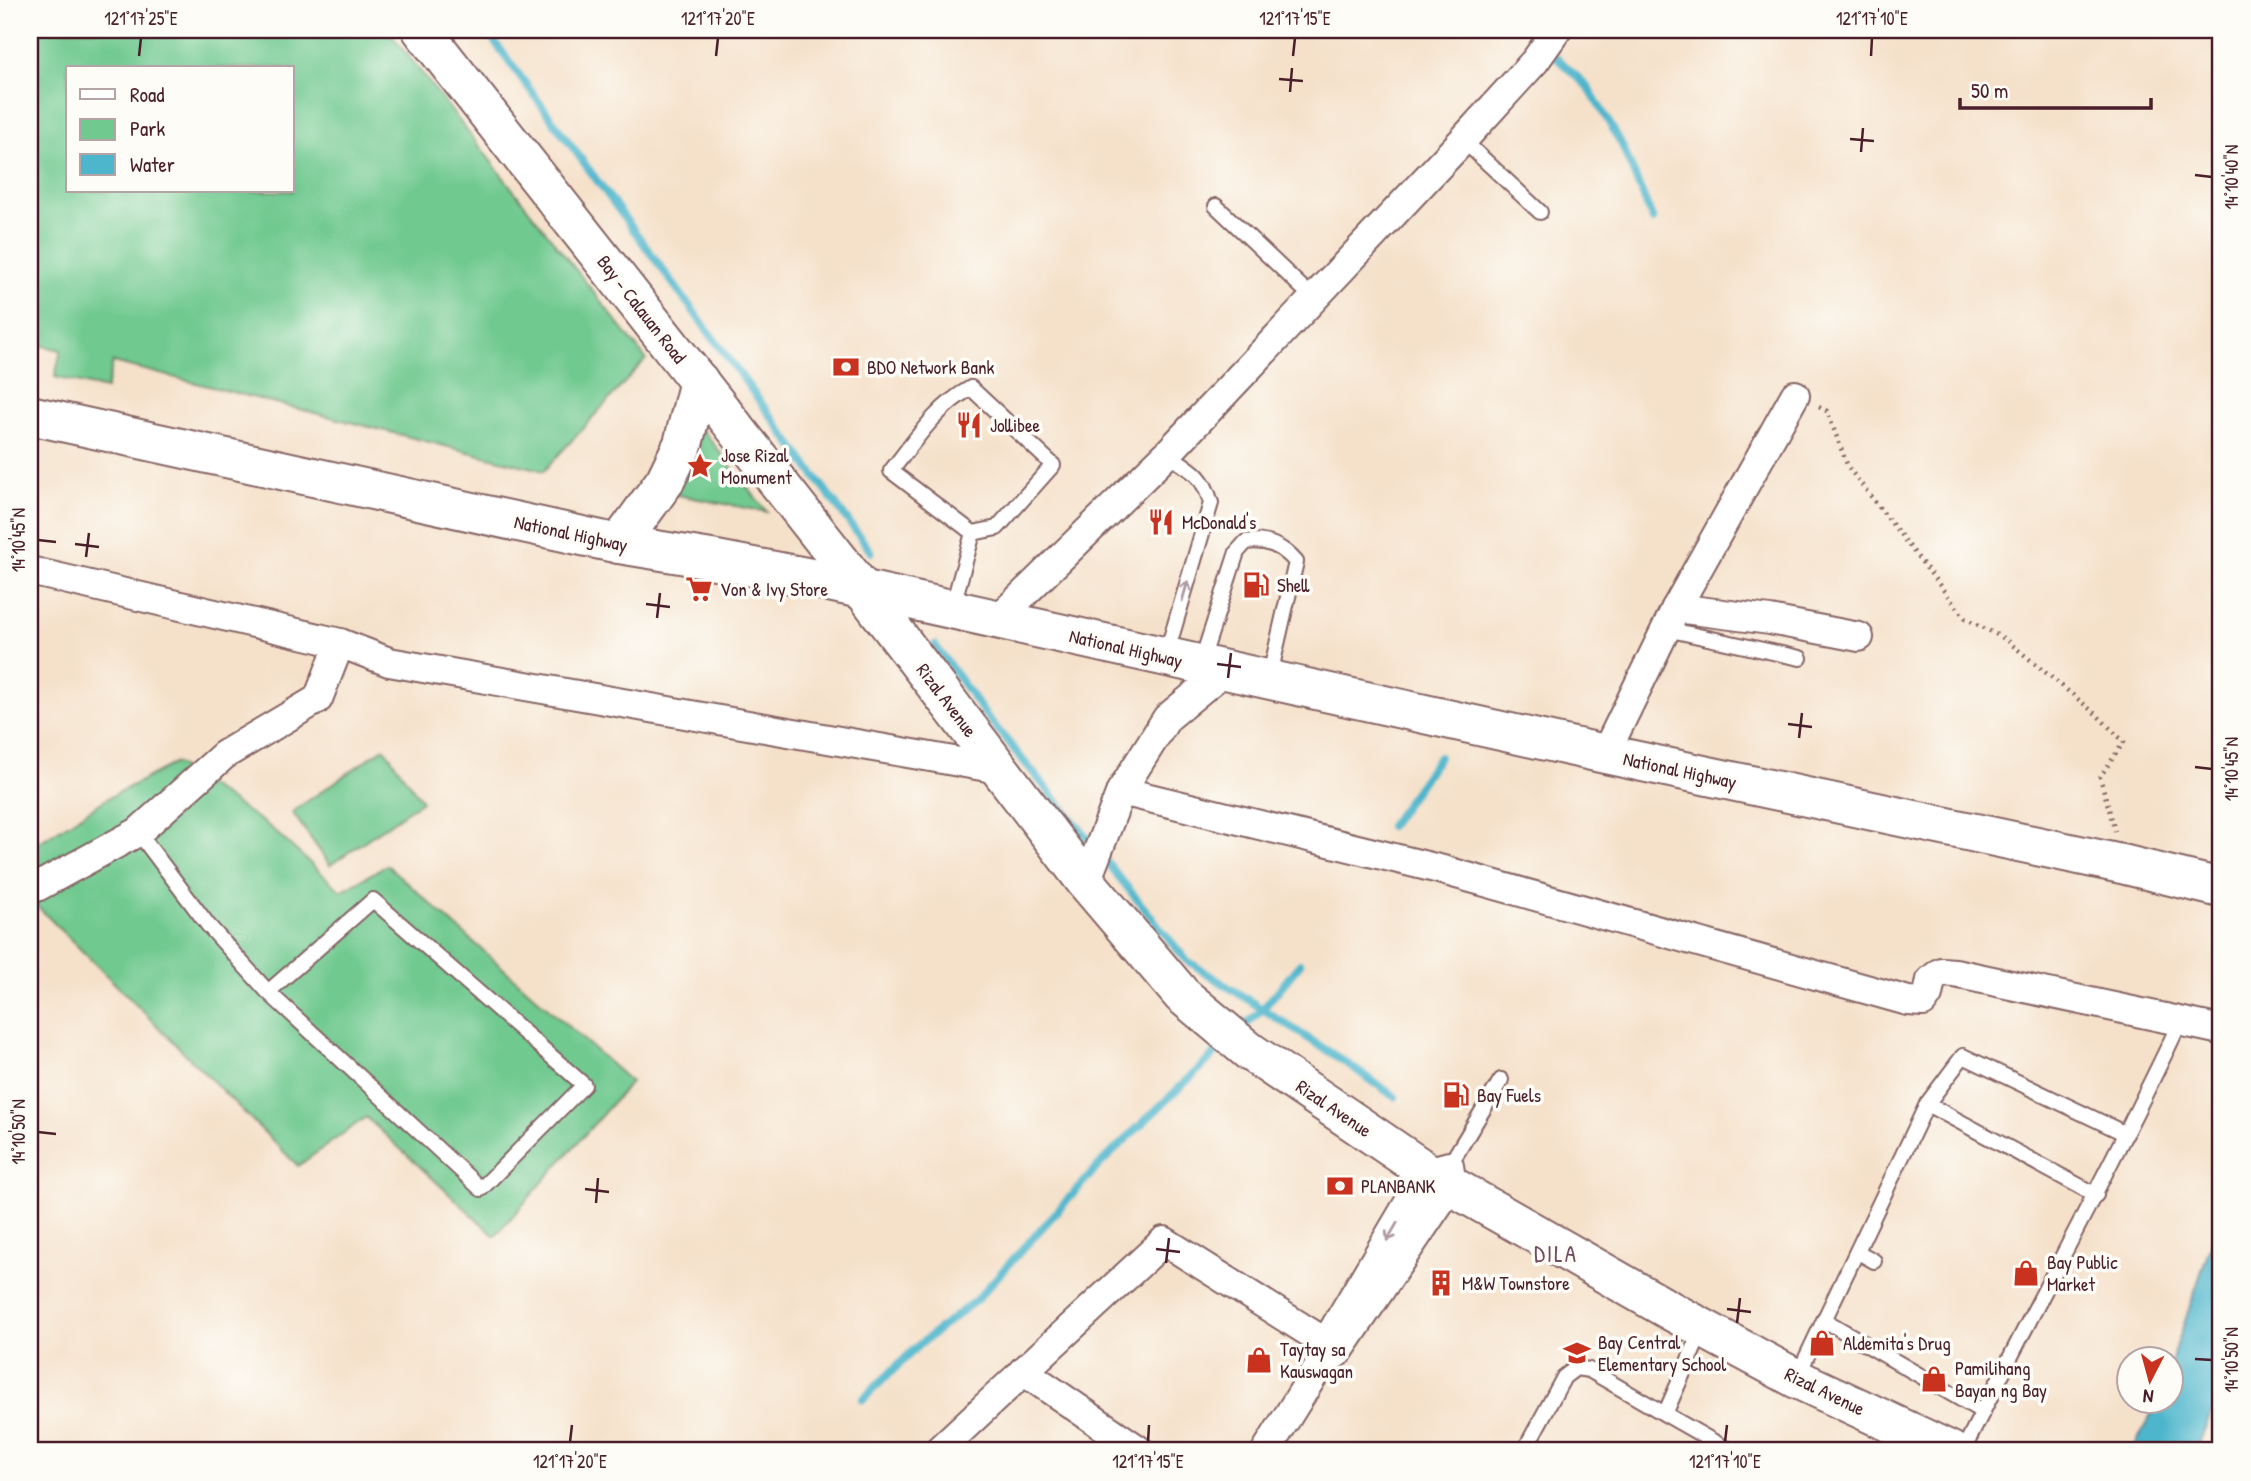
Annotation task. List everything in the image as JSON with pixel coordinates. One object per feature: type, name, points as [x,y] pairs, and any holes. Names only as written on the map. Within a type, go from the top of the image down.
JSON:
[{"type":"main road","name":"Bay - Calauan Road","points":[[422,30],[862,589]]},
{"type":"main road","points":[[619,544],[665,481],[683,444],[699,381]]},
{"type":"main road","name":"National Highway","points":[[30,415],[619,544],[862,589],[1605,754],[2126,864],[2221,888]]},
{"type":"main road","name":"Rizal Avenue","points":[[862,589],[1086,882],[1182,995],[1249,1051],[1443,1174],[1702,1328],[1797,1379],[1951,1451]]},
{"type":"street","points":[[998,620],[1167,454],[1463,140],[1535,61],[1556,30]]},
{"type":"street","points":[[1605,754],[1671,618],[1795,395]]},
{"type":"street","points":[[30,570],[341,643],[389,662],[999,769]]},
{"type":"street","points":[[1671,618],[1770,620],[1860,637]]},
{"type":"street","points":[[37,887],[138,832],[224,755],[317,699],[341,643]]},
{"type":"street","points":[[1086,882],[1121,791],[1197,664]]},
{"type":"street","points":[[1121,791],[1439,869],[1908,1001],[1923,1002],[1928,995],[1931,980],[1941,972],[1955,973],[2221,1030]]},
{"type":"street","points":[[1266,1451],[1443,1174]]},
{"type":"street","points":[[938,1451],[1164,1241],[1328,1353]]},
{"type":"street","points":[[1023,1371],[1140,1451]]},
{"type":"lane","points":[[1463,140],[1540,212]]},
{"type":"lane","points":[[1216,206],[1313,298]]},
{"type":"lane","points":[[971,388],[1053,465],[997,528],[973,533],[891,471],[930,422],[960,394],[971,388]]},
{"type":"lane","points":[[1167,454],[1199,474],[1211,503],[1197,664]]},
{"type":"lane","points":[[951,609],[973,533]]},
{"type":"lane","points":[[1197,664],[1237,552],[1246,541],[1261,540],[1286,550],[1296,562],[1269,680]]},
{"type":"lane","points":[[1671,618],[1800,658]]},
{"type":"lane","points":[[138,832],[208,925],[268,992],[481,1189],[584,1085],[373,900],[268,992]]},
{"type":"lane","points":[[1963,1451],[1983,1412],[2009,1342],[2096,1195],[2180,1022]]},
{"type":"lane","points":[[1797,1379],[1927,1104],[1963,1056],[2126,1134]]},
{"type":"lane","points":[[1443,1174],[1501,1080]]},
{"type":"lane","points":[[1927,1104],[2096,1195]]},
{"type":"lane","points":[[1858,1252],[1874,1261]]},
{"type":"lane","points":[[1824,1320],[1983,1412]]},
{"type":"lane","points":[[1665,1414],[1702,1328]]},
{"type":"lane","points":[[1524,1451],[1563,1377],[1576,1368],[1589,1370],[1730,1451]]},
{"type":"path","points":[[1795,395],[1827,411],[1848,467],[1965,618],[2005,639],[2096,714],[2124,742],[2100,777],[2126,864]]},
{"type":"green space","points":[[30,30],[388,30],[646,359],[544,471],[113,362],[106,389],[55,377],[61,350],[30,343]]},
{"type":"green space","points":[[697,423],[767,512],[672,494]]},
{"type":"green space","points":[[384,748],[422,801],[330,865],[292,812]]},
{"type":"green space","points":[[175,763],[270,827],[341,891],[387,865],[631,1082],[495,1236],[366,1117],[298,1166],[30,899],[30,848],[108,798]]},
{"type":"water","points":[[2221,1213],[2221,1388],[2196,1451],[2132,1451],[2151,1414],[2184,1414],[2184,1344],[2177,1344]]},
{"type":"waterway","points":[[486,30],[871,552]]},
{"type":"waterway","points":[[1557,58],[1588,87],[1621,143],[1653,220]]},
{"type":"waterway","points":[[935,645],[984,713],[1094,846]]},
{"type":"waterway","points":[[1390,826],[1439,757]]},
{"type":"waterway","points":[[1102,856],[1186,960],[1395,1097]]},
{"type":"waterway","points":[[1241,1029],[1262,1010],[1300,964]]},
{"type":"waterway","points":[[863,1399],[919,1345],[977,1299],[1101,1163],[1224,1045]]},
{"type":"place","name":"BDO Network Bank","points":[[846,367]]},
{"type":"place","name":"Jollibee","points":[[969,425]]},
{"type":"place","name":"Jose Rizal Monument","points":[[700,466]]},
{"type":"place","name":"McDonald's","points":[[1161,522]]},
{"type":"place","name":"Shell","points":[[1256,585]]},
{"type":"place","name":"Von & Ivy Store","points":[[699,589]]},
{"type":"place","name":"Bay Fuels","points":[[1456,1095]]},
{"type":"place","name":"PLANBANK","points":[[1340,1186]]},
{"type":"place","name":"Bay Public Market","points":[[2026,1273]]},
{"type":"place","name":"M&W Townstore","points":[[1441,1283]]},
{"type":"place","name":"Aldemita's Drug","points":[[1822,1343]]},
{"type":"place","name":"Bay Central Elementary School","points":[[1577,1353]]},
{"type":"place","name":"Taytay sa Kauswagan","points":[[1259,1360]]},
{"type":"place","name":"Pamilihang Bayan ng Bay","points":[[1934,1379]]},
{"type":"district","name":"DILA","points":[[1556,1254]]}]
